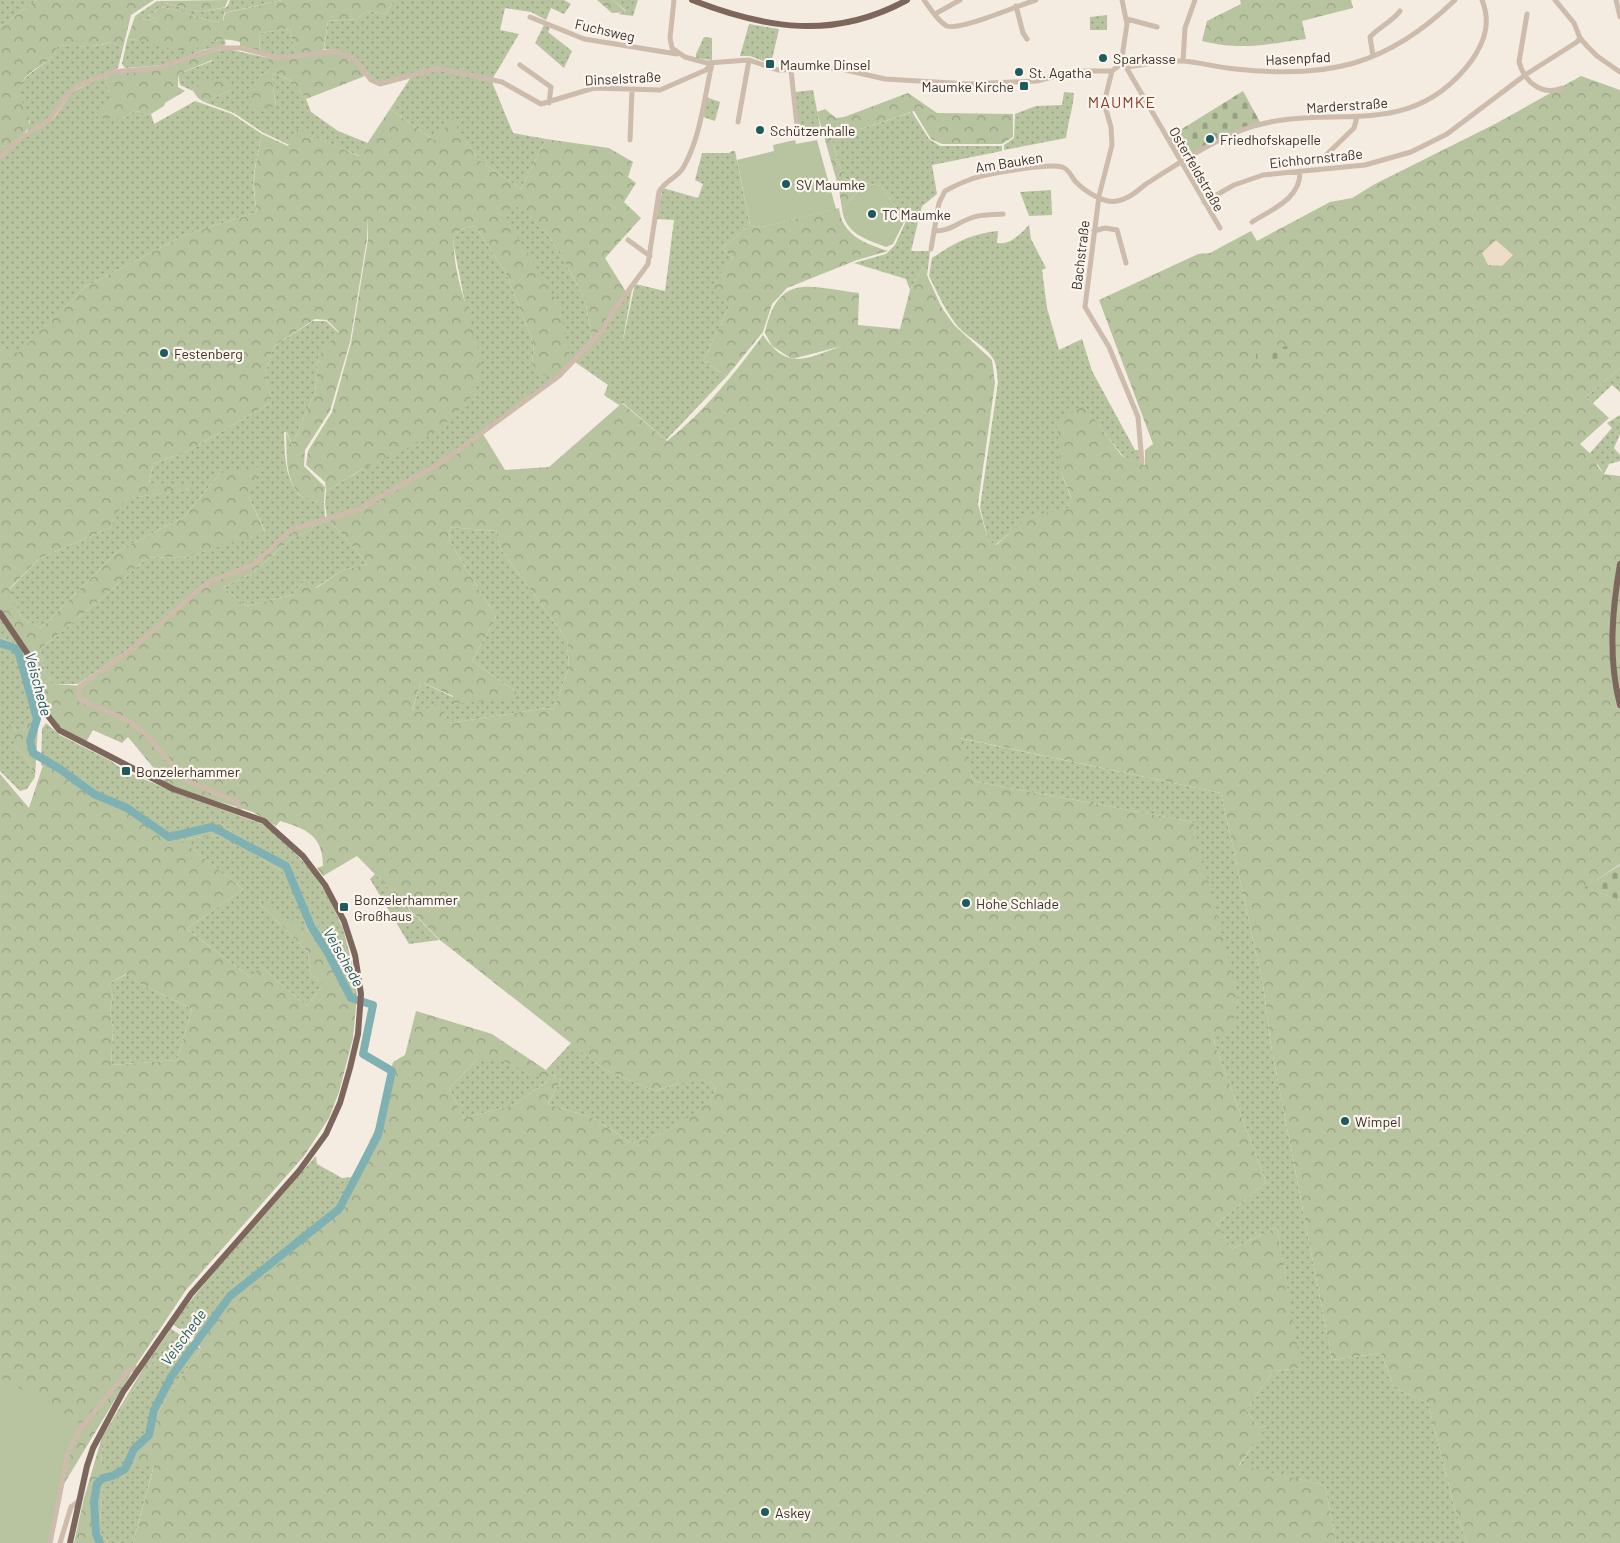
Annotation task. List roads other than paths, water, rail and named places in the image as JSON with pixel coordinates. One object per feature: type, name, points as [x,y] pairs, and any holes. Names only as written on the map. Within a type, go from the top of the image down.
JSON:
[{"type":"main road","points":[[692,0],[747,19],[782,26],[809,27],[853,22],[879,14],[906,0]]},
{"type":"main road","points":[[1620,564],[1612,640],[1614,679],[1620,705]]},
{"type":"main road","points":[[0,613],[27,653],[48,718],[63,732],[173,790],[239,810],[264,820],[303,856],[325,885],[338,907],[349,933],[358,970],[361,994],[361,1011],[348,1076],[340,1103],[326,1134],[303,1166],[199,1283],[138,1368],[99,1434],[86,1466],[70,1543]]},
{"type":"street","points":[[674,0],[670,38],[672,48],[677,54]]},
{"type":"street","points":[[924,0],[946,26],[958,27],[1036,0]]},
{"type":"street","points":[[935,14],[960,0]]},
{"type":"street","points":[[239,810],[238,802],[190,782],[181,775],[145,733],[130,721],[81,700],[78,695],[80,686],[131,650],[198,590],[211,581],[253,565],[289,532],[355,511],[450,457],[559,376],[603,330],[625,295],[643,272],[650,256],[659,192],[662,186],[682,170],[693,148],[712,64],[748,60],[778,70],[837,68],[892,80],[969,84],[1037,82],[1060,74],[1085,71],[1112,71],[1124,66],[1127,19],[1122,0]]},
{"type":"street","points":[[1183,61],[1185,28],[1195,0]]},
{"type":"street","name":"Hasenpfad","points":[[1124,66],[1183,61],[1236,69],[1295,72],[1336,68],[1394,48],[1415,34],[1455,0]]},
{"type":"street","name":"Marderstraße","points":[[1099,196],[1108,202],[1125,199],[1180,164],[1231,135],[1256,126],[1302,119],[1383,116],[1407,109],[1446,88],[1463,71],[1480,47],[1488,23],[1482,0]]},
{"type":"street","points":[[1555,0],[1574,23],[1580,38],[1597,56],[1620,72]]},
{"type":"street","points":[[1616,0],[1620,17]]},
{"type":"street","points":[[1016,6],[1023,33],[1028,39]]},
{"type":"street","points":[[1373,56],[1370,37],[1378,28],[1395,18],[1400,11]]},
{"type":"street","points":[[1527,14],[1519,62],[1525,75],[1534,86],[1540,89],[1554,92],[1562,88]]},
{"type":"street","name":"Fuchsweg","points":[[530,17],[584,39],[677,54],[712,64]]},
{"type":"street","points":[[1127,19],[1157,27]]},
{"type":"street","name":"Eichhornstraße","points":[[1204,202],[1247,179],[1276,172],[1365,165],[1411,152],[1447,134],[1472,117],[1525,75],[1577,42],[1580,38]]},
{"type":"street","points":[[0,157],[20,139],[49,120],[67,95],[76,87],[111,72],[158,68],[218,48],[241,48],[284,58],[335,51],[355,59],[372,80],[380,84],[439,68],[498,81],[537,102],[549,103],[552,87],[520,65]]},
{"type":"street","points":[[738,122],[748,60]]},
{"type":"street","name":"Dinselstraße","points":[[549,103],[594,88],[663,89],[706,70],[712,64]]},
{"type":"street","name":"Osterfeldstraße","points":[[1124,66],[1180,164],[1220,228]]},
{"type":"street","points":[[791,70],[798,135]]},
{"type":"street","name":"Bachstraße","points":[[1112,71],[1104,100],[1111,127],[1112,145],[1099,196],[1086,307],[1109,347],[1138,416],[1142,462]]},
{"type":"street","points":[[630,140],[632,90]]},
{"type":"street","points":[[1320,161],[1354,128],[1357,118]]},
{"type":"street","name":"Am Bauken","points":[[931,250],[939,203],[945,191],[979,176],[1044,167],[1061,167],[1069,171],[1076,183],[1099,196]]},
{"type":"street","points":[[1252,222],[1294,193],[1300,180],[1300,171]]},
{"type":"street","points":[[934,231],[946,231],[969,218],[980,215],[1003,214]]},
{"type":"street","points":[[1094,231],[1106,228],[1117,230],[1126,263]]},
{"type":"street","points":[[628,240],[650,256]]},
{"type":"street","points":[[50,1543],[68,1453],[80,1429],[130,1370],[138,1368]]},
{"type":"street","points":[[60,1543],[71,1507],[79,1501]]},
{"type":"waterway","name":"Veischede","points":[[0,643],[15,648],[19,654],[37,719],[30,741],[33,753],[60,769],[94,794],[127,808],[169,837],[212,827],[286,866],[311,926],[328,953],[351,998],[373,1005],[363,1054],[392,1071],[378,1135],[339,1209],[230,1296],[171,1377],[154,1410],[149,1435],[134,1449],[125,1469],[112,1476],[103,1478],[97,1484],[94,1502],[96,1534],[100,1543]]},
{"type":"place","name":"Sparkasse","points":[[1103,58]]},
{"type":"place","name":"Maumke Dinsel","points":[[770,64]]},
{"type":"place","name":"St. Agatha","points":[[1019,72]]},
{"type":"place","name":"Maumke Kirche","points":[[1024,86]]},
{"type":"place","name":"Schützenhalle","points":[[760,130]]},
{"type":"place","name":"Friedhofskapelle","points":[[1210,139]]},
{"type":"place","name":"SV Maumke","points":[[786,184]]},
{"type":"place","name":"TC Maumke","points":[[872,214]]},
{"type":"place","name":"Festenberg","points":[[164,353]]},
{"type":"place","name":"Bonzelerhammer","points":[[126,771]]},
{"type":"place","name":"Hohe Schlade","points":[[966,903]]},
{"type":"place","name":"Bonzelerhammer Großhaus","points":[[344,907]]},
{"type":"place","name":"Wimpel","points":[[1345,1121]]},
{"type":"place","name":"Askey","points":[[765,1512]]},
{"type":"district","name":"MAUMKE","points":[[1122,101]]}]
